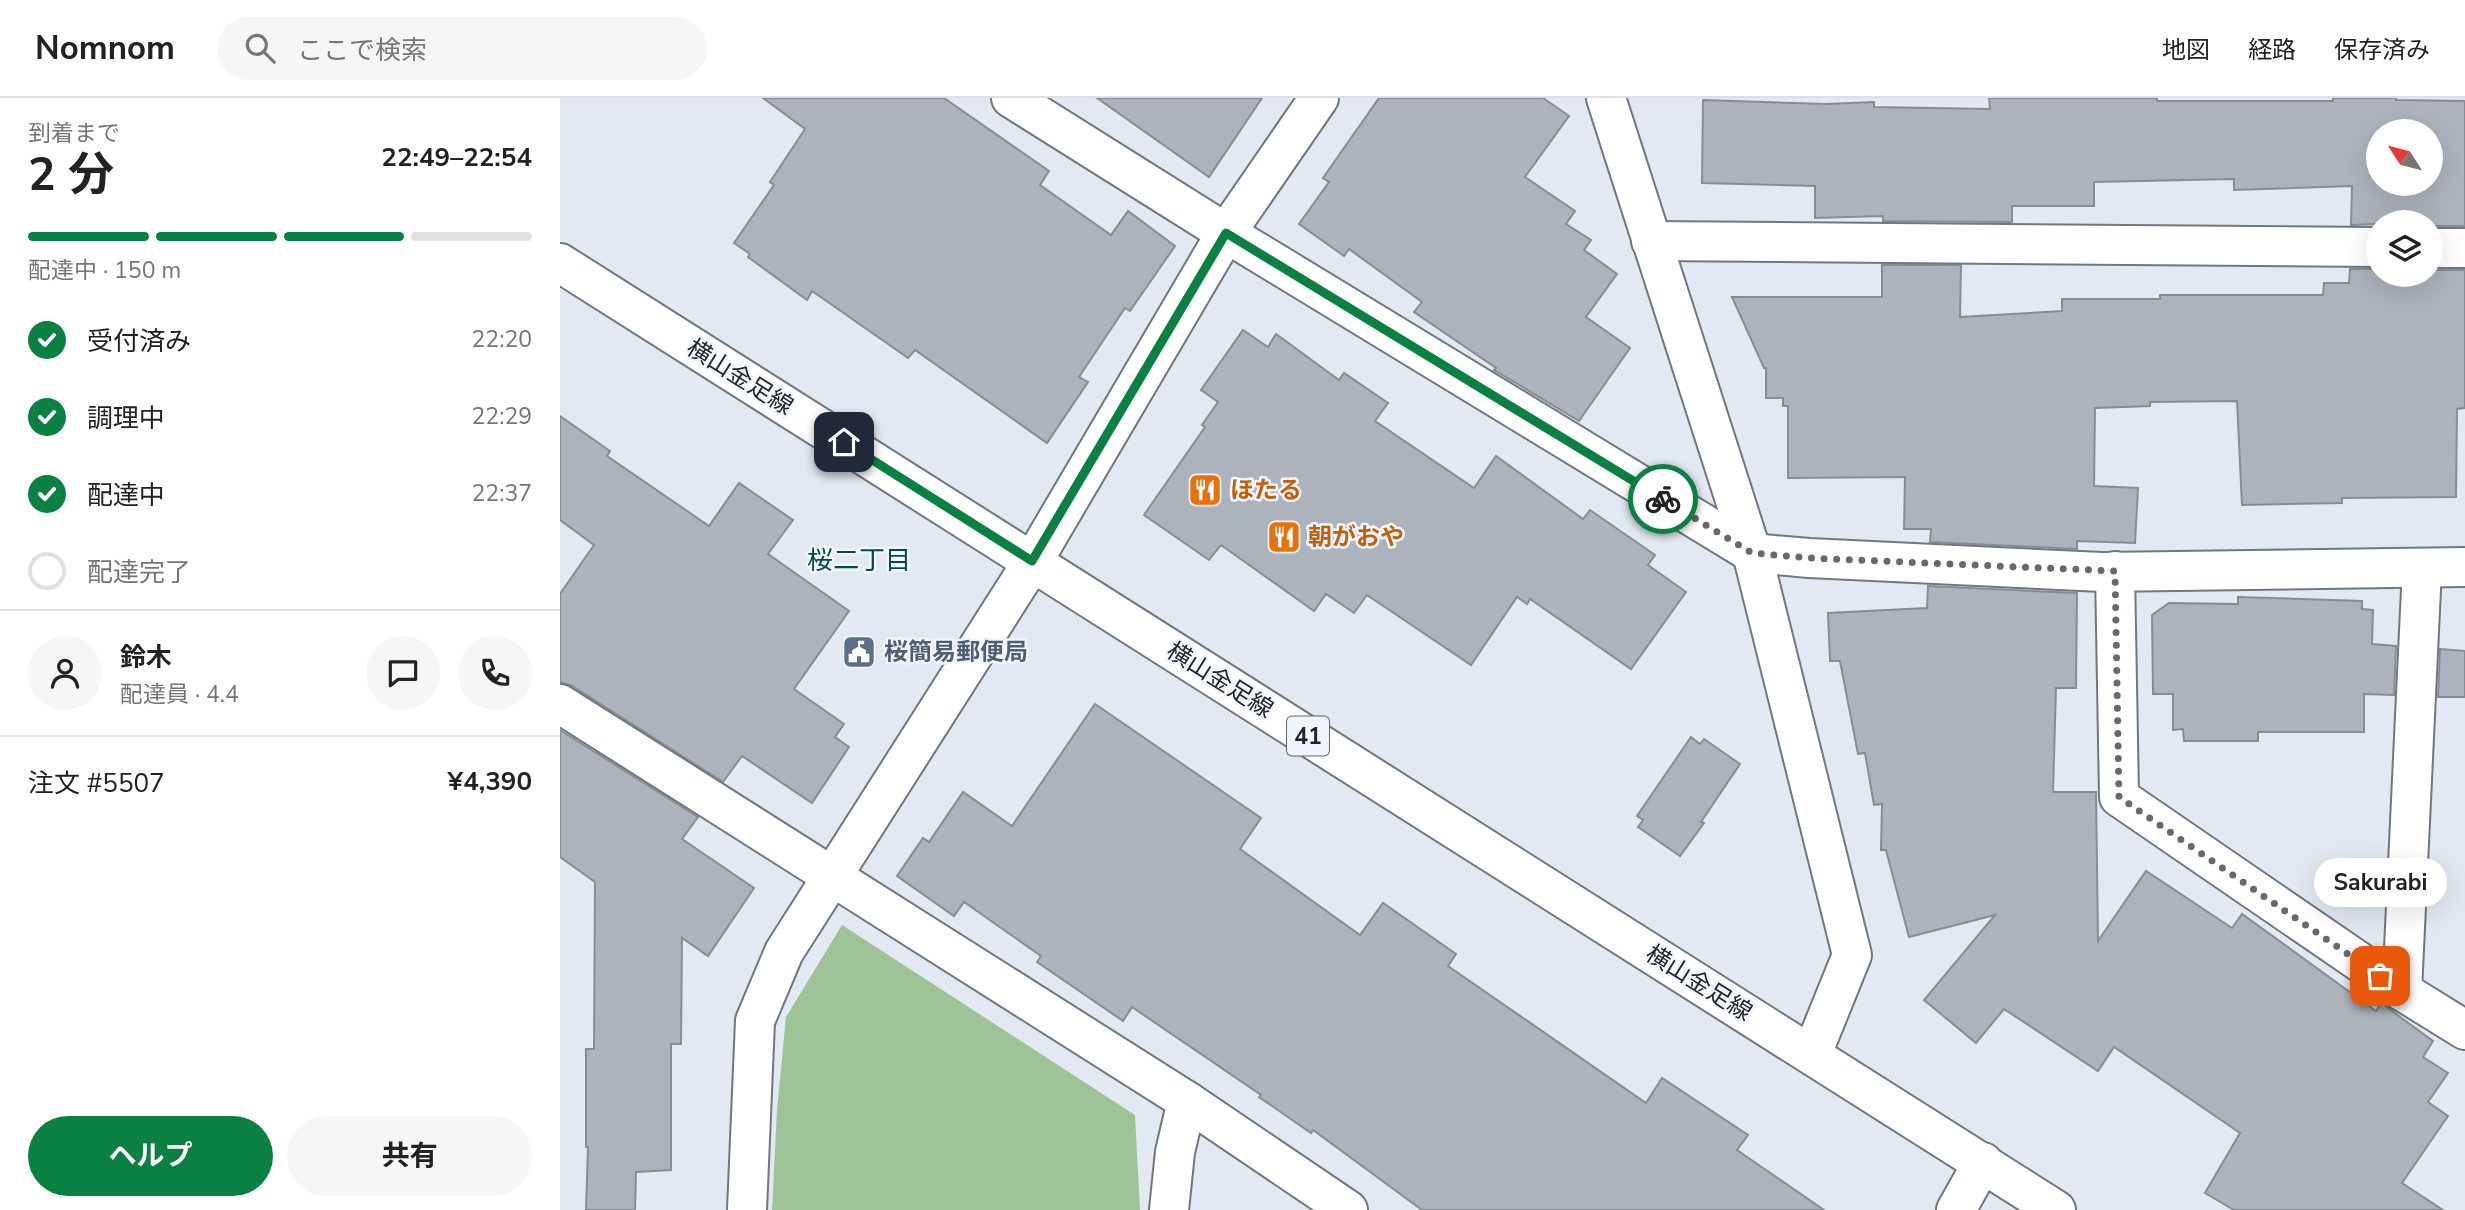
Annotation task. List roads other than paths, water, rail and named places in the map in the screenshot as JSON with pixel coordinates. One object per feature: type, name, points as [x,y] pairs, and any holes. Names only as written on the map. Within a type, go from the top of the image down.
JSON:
[{"type":"street","points":[[1011,98],[1226,233],[1752,553],[1809,558],[2115,571],[2465,567]]},
{"type":"street","points":[[747,1210],[755,1021],[784,952],[1032,561],[1226,233],[1319,98]]},
{"type":"street","points":[[1606,98],[1752,553],[1852,955],[1811,1054]]},
{"type":"street","points":[[1651,241],[2366,247]]},
{"type":"street","points":[[2443,248],[2465,248]]},
{"type":"street","name":"横山金足線","points":[[560,263],[2056,1210]]},
{"type":"street","points":[[2402,990],[2421,568]]},
{"type":"street","points":[[2115,571],[2119,797],[2465,1030]]},
{"type":"street","points":[[560,704],[1187,1101],[1348,1210]]},
{"type":"street","points":[[1169,1210],[1175,1152],[1187,1101]]},
{"type":"street","points":[[1956,1210],[1983,1162]]},
{"type":"street","points":[[1971,1210],[1983,1162]]},
{"type":"place","name":"ほたる","points":[[1205,490]]},
{"type":"place","name":"朝がおや","points":[[1284,537]]},
{"type":"place","name":"桜簡易郵便局","points":[[859,652]]},
{"type":"place","name":"Sakurabi","points":[[2380,976]]},
{"type":"district","name":"桜二丁目","points":[[859,560]]}]
